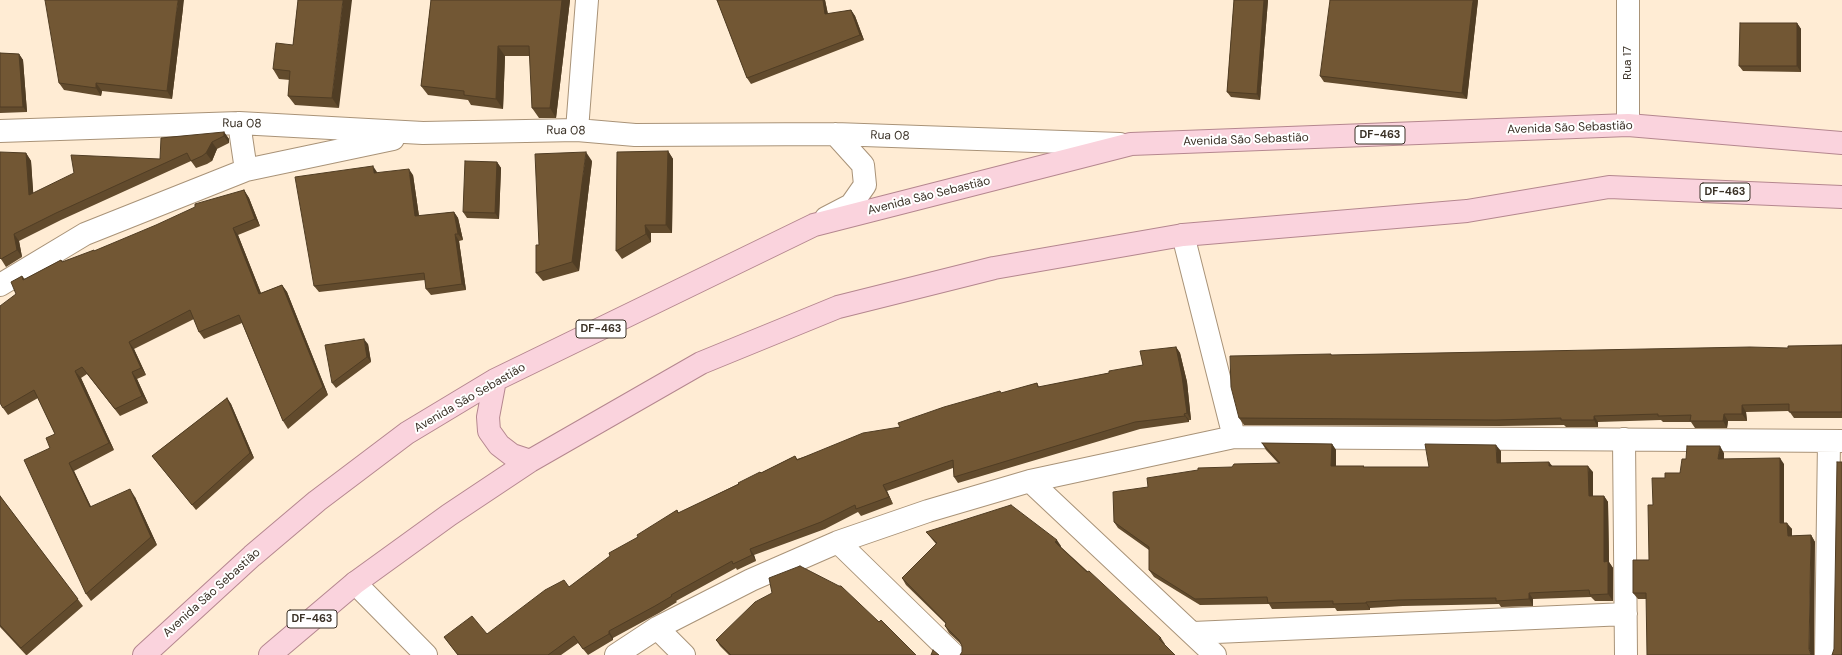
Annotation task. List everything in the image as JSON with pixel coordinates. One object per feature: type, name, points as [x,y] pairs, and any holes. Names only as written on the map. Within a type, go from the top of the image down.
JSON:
[{"type":"main road","name":"Avenida São Sebastião","points":[[144,655],[252,556],[317,501],[407,433],[495,380],[814,225],[1132,144],[1628,125],[1842,143]]},
{"type":"main road","name":"DF-463","points":[[270,655],[355,583],[449,515],[530,461],[701,362],[838,307],[994,268],[1183,235],[1467,211],[1609,187],[1842,198]]},
{"type":"main road","points":[[495,380],[488,417],[489,430],[499,445],[512,455],[530,461]]},
{"type":"street","points":[[577,130],[588,0]]},
{"type":"street","name":"Rua 17","points":[[1628,0],[1628,125]]},
{"type":"street","points":[[240,123],[246,170]]},
{"type":"street","name":"Rua 08","points":[[0,132],[240,123],[423,133],[577,130],[636,135],[835,134],[1132,144]]},
{"type":"street","points":[[0,285],[85,234],[246,170],[423,133]]},
{"type":"street","points":[[814,225],[851,205],[865,185],[863,165],[835,134]]},
{"type":"street","points":[[1183,235],[1234,437]]},
{"type":"street","points":[[616,655],[657,628],[751,580],[838,542],[928,511],[1030,481],[1234,437],[1836,441],[1826,655]]},
{"type":"street","points":[[1624,439],[1626,655]]},
{"type":"street","points":[[1030,481],[1215,655]]},
{"type":"street","points":[[838,542],[954,655]]},
{"type":"street","points":[[355,583],[418,652]]},
{"type":"street","points":[[1193,633],[1626,614]]},
{"type":"street","points":[[657,628],[684,655]]},
{"type":"building","points":[[45,0],[178,0],[167,91],[96,83],[96,88],[59,83]]},
{"type":"building","points":[[298,0],[343,0],[332,98],[288,96],[290,71],[273,69],[276,43],[293,45]]},
{"type":"building","points":[[431,0],[562,0],[550,108],[532,108],[529,46],[498,46],[496,99],[464,95],[464,91],[421,86]]},
{"type":"building","points":[[717,0],[823,0],[825,14],[851,10],[860,35],[747,78]]},
{"type":"building","points":[[1234,0],[1264,0],[1257,94],[1227,92]]},
{"type":"building","points":[[1330,0],[1473,0],[1462,93],[1320,76]]},
{"type":"building","points":[[1740,23],[1797,23],[1797,66],[1739,66]]},
{"type":"building","points":[[0,53],[19,54],[23,107],[0,107]]},
{"type":"building","points":[[224,132],[224,136],[212,142],[206,153],[202,156],[191,161],[187,153],[56,213],[14,234],[17,250],[1,259],[0,258],[0,152],[26,153],[29,195],[74,173],[71,155],[160,159],[161,138]]},
{"type":"building","points":[[668,151],[666,225],[645,225],[646,234],[616,251],[617,152]]},
{"type":"building","points":[[586,152],[572,262],[536,273],[536,245],[539,245],[535,154]]},
{"type":"building","points":[[465,161],[497,162],[495,213],[463,212]]},
{"type":"building","points":[[373,166],[374,173],[409,169],[415,216],[454,212],[458,234],[455,234],[462,284],[426,289],[424,273],[314,286],[295,177]]},
{"type":"building","points":[[244,190],[255,219],[233,228],[259,294],[282,285],[323,387],[283,421],[239,315],[199,332],[190,310],[129,342],[141,368],[132,372],[142,396],[115,409],[82,367],[75,371],[109,443],[69,463],[90,507],[130,489],[151,537],[86,594],[24,460],[50,448],[46,438],[55,434],[34,390],[3,408],[0,403],[0,306],[16,294],[11,282],[22,276],[23,280],[61,260],[62,262],[94,251],[195,207],[195,204]]},
{"type":"building","points":[[364,339],[367,357],[332,383],[325,345]]},
{"type":"building","points":[[1842,345],[1842,412],[1789,412],[1789,404],[1742,405],[1742,414],[1724,414],[1723,421],[1690,421],[1691,415],[1658,416],[1658,414],[1594,416],[1594,420],[1561,420],[1561,418],[1496,420],[1239,418],[1231,387],[1230,356],[1750,347],[1788,348],[1788,346]]},
{"type":"building","points":[[1176,347],[1187,413],[1184,414],[1185,416],[1135,422],[954,477],[953,460],[883,485],[889,497],[856,509],[855,505],[821,522],[750,549],[752,555],[733,564],[732,561],[609,631],[609,634],[583,649],[574,636],[548,655],[458,655],[444,637],[472,616],[487,634],[545,590],[564,580],[569,587],[610,556],[609,553],[638,537],[637,535],[677,510],[678,513],[795,456],[797,460],[863,433],[900,427],[898,423],[944,407],[1000,391],[1001,393],[1037,383],[1038,387],[1143,365],[1140,351]]},
{"type":"building","points":[[227,398],[250,453],[192,505],[152,456]]},
{"type":"building","points":[[1262,443],[1332,444],[1331,466],[1429,467],[1425,444],[1496,445],[1497,463],[1549,462],[1549,466],[1588,466],[1589,496],[1604,496],[1604,562],[1608,561],[1608,594],[1590,595],[1589,590],[1529,593],[1529,599],[1496,601],[1496,598],[1398,600],[1333,604],[1333,601],[1268,603],[1267,597],[1195,599],[1149,570],[1149,547],[1114,522],[1113,492],[1148,487],[1147,478],[1198,470],[1198,468],[1232,467],[1234,464],[1280,463]]},
{"type":"building","points":[[1687,446],[1720,446],[1718,459],[1780,458],[1780,523],[1787,523],[1788,536],[1811,535],[1809,649],[1811,655],[1647,655],[1646,593],[1633,593],[1633,560],[1649,560],[1648,505],[1653,505],[1652,478],[1665,478],[1665,473],[1680,473],[1682,459],[1686,459]]},
{"type":"building","points":[[1837,462],[1842,462],[1842,655],[1832,655],[1834,649]]},
{"type":"building","points":[[0,496],[78,599],[21,648],[0,625]]},
{"type":"building","points":[[1011,505],[1057,540],[1055,542],[1087,572],[1089,571],[1161,638],[1159,639],[1175,655],[960,655],[962,652],[962,646],[959,640],[945,626],[946,623],[902,578],[937,543],[926,532]]},
{"type":"building","points":[[800,566],[841,586],[879,622],[881,620],[916,655],[731,655],[716,640],[755,602],[772,593],[769,578]]},
{"type":"building","points":[[933,650],[939,655],[931,655]]}]
